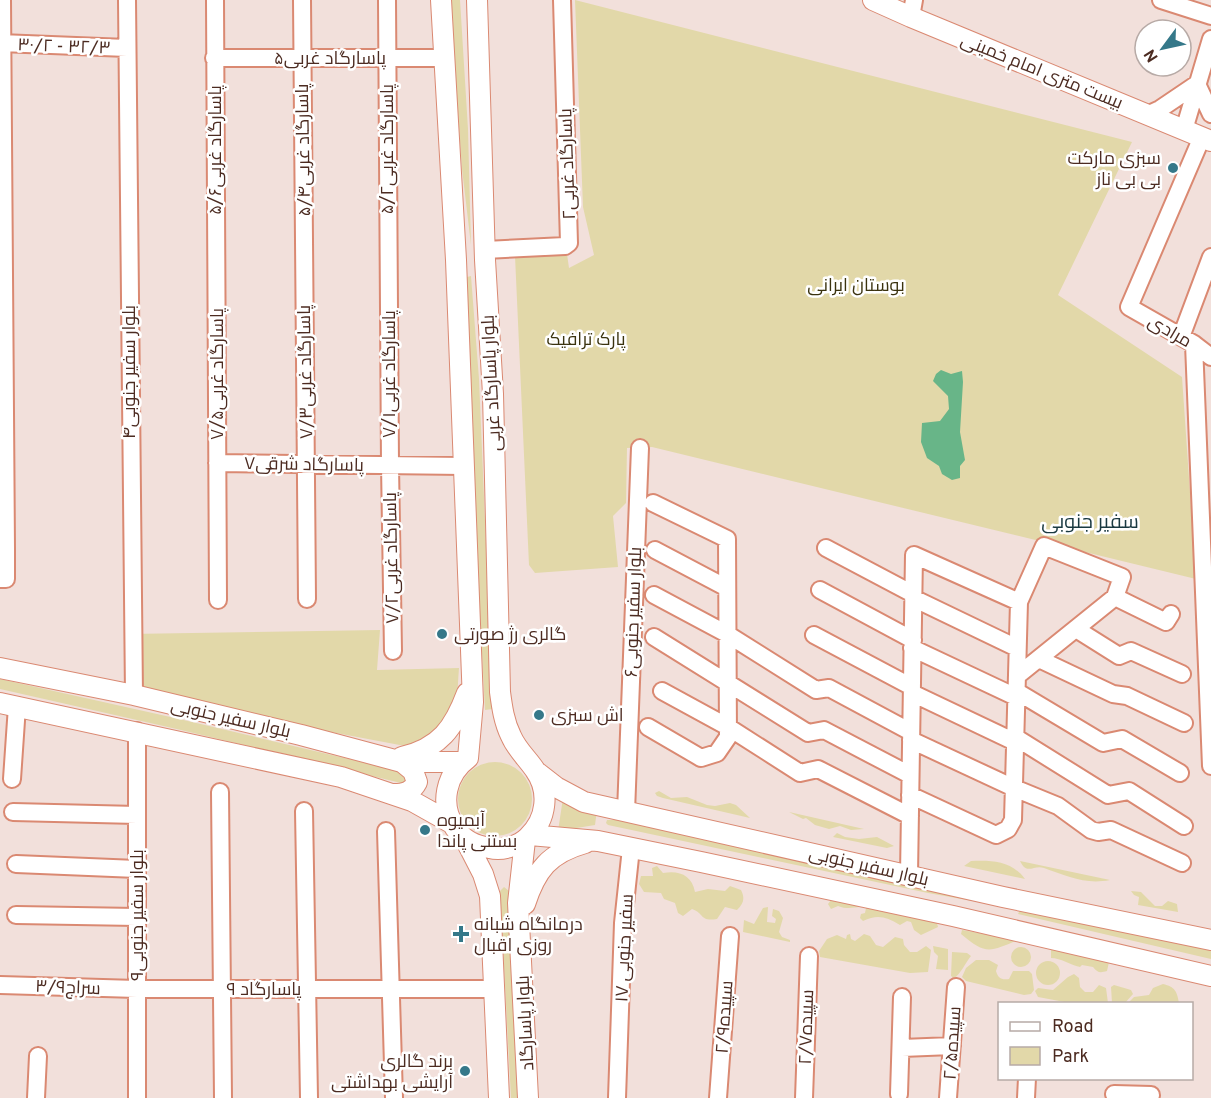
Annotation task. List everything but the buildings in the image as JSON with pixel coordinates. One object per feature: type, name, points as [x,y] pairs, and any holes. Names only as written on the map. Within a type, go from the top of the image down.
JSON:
[{"type":"main road","name":"بلوار پاسارگاد غربی","points":[[441,0],[456,260],[472,668],[473,702],[465,760]]},
{"type":"main road","name":"بلوار پاسارگاد غربی","points":[[477,0],[485,255],[493,394],[500,692],[511,736],[531,765]]},
{"type":"main road","name":"بیست متری امام خمینی","points":[[873,0],[912,9],[1147,115],[1199,136]]},
{"type":"main road","points":[[456,260],[485,255]]},
{"type":"main road","name":"بلوار سفیر جنوبی","points":[[0,668],[134,695],[395,760],[465,760]]},
{"type":"main road","points":[[394,794],[406,793],[415,787],[417,782],[413,771],[395,760],[424,749],[443,736],[458,717],[472,668]]},
{"type":"main road","name":"بلوار سفیر جنوبی","points":[[8,705],[137,731],[341,777],[412,801],[479,846],[495,849],[510,847],[527,838],[593,841],[953,916],[1211,976]]},
{"type":"main road","points":[[465,760],[454,772],[448,785],[447,805],[459,832],[483,874],[490,899],[499,1098]]},
{"type":"main road","points":[[527,838],[538,826],[545,804],[544,792],[531,765]]},
{"type":"main road","name":"بلوار سفیر جنوبی","points":[[531,765],[556,787],[584,802],[1004,897],[1211,940]]},
{"type":"main road","points":[[626,812],[614,811],[603,814],[597,824],[605,837],[631,848]]},
{"type":"main road","name":"بلوار پاسارگاد","points":[[527,838],[519,912],[528,1098]]},
{"type":"main road","points":[[519,912],[530,888],[545,865],[569,848],[593,841]]},
{"type":"main road","points":[[490,899],[492,890],[496,886],[501,883],[508,884],[517,893],[519,912]]},
{"type":"main road","points":[[1001,928],[1004,897]]},
{"type":"street","points":[[2,0],[3,579]]},
{"type":"street","name":"بلوار سفیر جنوبی۴","points":[[127,0],[134,695]]},
{"type":"street","name":"پاسارگاد غربی۵/۶","points":[[215,0],[216,284]]},
{"type":"street","name":"پاسارگاد غربی۵/۴","points":[[302,0],[304,279]]},
{"type":"street","name":"پاسارگاد غربی۵/۲","points":[[387,0],[388,282]]},
{"type":"street","name":"پاسارگاد غربی۲","points":[[485,255],[565,246],[569,243],[562,0]]},
{"type":"street","points":[[1161,0],[1211,15]]},
{"type":"street","points":[[1199,136],[1197,84],[1211,39]]},
{"type":"street","name":"۳۰/۲ - ۳۲/۳","points":[[1,43],[127,48]]},
{"type":"street","name":"پاسارگاد غربی۵","points":[[214,58],[446,58]]},
{"type":"street","points":[[1147,115],[1197,84]]},
{"type":"street","points":[[1197,84],[1211,114]]},
{"type":"street","name":"مرادی","points":[[1199,136],[1129,307],[1188,340],[1211,357]]},
{"type":"street","points":[[1211,257],[1188,340],[1210,708],[1211,766]]},
{"type":"street","name":"پاسارگاد غربی۷/۳","points":[[304,279],[307,599]]},
{"type":"street","name":"پاسارگاد غربی۷/۱","points":[[388,282],[390,465]]},
{"type":"street","name":"پاسارگاد غربی۷/۵","points":[[216,284],[219,600]]},
{"type":"street","name":"بلوار سفیر جنوبی۶","points":[[626,812],[640,448]]},
{"type":"street","name":"پاسارگاد شرقی۷","points":[[218,464],[464,466]]},
{"type":"street","name":"پاسارگاد غربی۷/۲","points":[[390,465],[393,651]]},
{"type":"street","points":[[648,727],[701,758],[717,753],[728,737],[727,539],[653,503]]},
{"type":"street","points":[[910,795],[996,835],[1008,829],[1013,820],[1014,788],[1016,688],[1018,602],[1044,546],[1122,577],[1115,597],[1039,659],[1016,688]]},
{"type":"street","points":[[826,548],[913,596],[1017,648]]},
{"type":"street","points":[[655,550],[727,588]]},
{"type":"street","points":[[909,875],[914,555],[1018,602]]},
{"type":"street","points":[[820,590],[913,644],[1016,688],[1103,743],[1122,739],[1180,773]]},
{"type":"street","points":[[654,595],[727,634],[816,690],[830,688],[911,736],[1014,788],[1058,806],[1090,830],[1098,832],[1111,830],[1182,863]]},
{"type":"street","points":[[1115,597],[1166,622],[1171,614]]},
{"type":"street","points":[[1076,629],[1119,656],[1131,651],[1182,674]]},
{"type":"street","points":[[814,635],[912,690],[1015,739],[1108,795],[1129,791],[1184,826]]},
{"type":"street","points":[[654,637],[808,733],[824,730],[910,775]]},
{"type":"street","points":[[1039,659],[1113,694],[1127,696],[1184,723]]},
{"type":"street","points":[[662,691],[728,727],[800,772],[818,769],[910,816]]},
{"type":"street","points":[[8,705],[12,779]]},
{"type":"street","name":"بلوار سفیر جنوبی۹","points":[[137,731],[137,1098]]},
{"type":"street","points":[[220,792],[224,1098]]},
{"type":"street","points":[[304,811],[309,1098]]},
{"type":"street","points":[[14,812],[137,815]]},
{"type":"street","points":[[386,831],[394,1098]]},
{"type":"street","name":"سفیر جنوبی ۱۷","points":[[617,1098],[623,923],[631,848]]},
{"type":"street","points":[[16,864],[137,869]]},
{"type":"street","points":[[16,915],[137,917]]},
{"type":"street","name":"سپیده۲/۹","points":[[718,1098],[730,936]]},
{"type":"street","name":"سپیده۲/۷","points":[[804,1098],[809,956]]},
{"type":"street","name":"سراج۳/۹","points":[[0,985],[137,989]]},
{"type":"street","name":"سپیده۲/۵","points":[[948,1098],[956,987]]},
{"type":"street","name":"پاسارگاد ۹","points":[[137,989],[495,989]]},
{"type":"street","points":[[899,1094],[902,997]]},
{"type":"street","points":[[902,1048],[952,1046]]},
{"type":"street","points":[[36,1098],[38,1056]]},
{"type":"street","points":[[1026,1098],[1027,1080]]},
{"type":"street","points":[[1114,1090],[1151,1095]]},
{"type":"green space","points":[[450,0],[460,0],[468,129],[471,245],[462,169]]},
{"type":"green space","name":"بوستان ایرانی","points":[[575,0],[1132,142],[1058,295],[1182,377],[1196,579],[652,447],[627,448],[626,503],[613,516],[618,567],[535,573],[529,565],[515,256],[567,254],[569,268],[594,255],[583,207]]},
{"type":"green space","points":[[471,276],[479,379],[493,709],[485,710],[473,483],[467,277]]},
{"type":"green space","points":[[380,630],[377,670],[459,668],[456,701],[448,717],[429,735],[405,746],[134,695],[128,634]]},
{"type":"green space","points":[[0,679],[404,772],[408,783],[0,689]]},
{"type":"green space","points":[[488,762],[502,762],[516,768],[526,778],[532,792],[532,806],[526,820],[516,830],[502,836],[488,836],[474,830],[464,820],[458,806],[458,792],[464,778],[474,768]]},
{"type":"green space","points":[[659,791],[671,798],[687,797],[707,805],[730,803],[736,805],[750,818],[663,798],[655,793]]},
{"type":"green space","points":[[563,798],[597,810],[595,825],[558,831]]},
{"type":"green space","points":[[789,812],[864,829],[851,830],[840,826],[829,829]]},
{"type":"green space","points":[[607,820],[629,820],[986,899],[984,903],[928,893],[608,825]]},
{"type":"green space","points":[[837,833],[859,839],[877,837],[894,846],[887,848],[833,837]]},
{"type":"green space","points":[[971,861],[1008,865],[1025,879],[964,866]]},
{"type":"green space","points":[[1020,861],[1110,880],[1084,881],[1040,867],[1028,869]]},
{"type":"green space","points":[[657,866],[663,873],[674,872],[684,875],[691,881],[695,892],[708,889],[725,891],[730,886],[741,890],[742,903],[737,910],[725,907],[717,919],[705,918],[692,909],[683,916],[678,913],[675,903],[664,899],[661,893],[644,892],[639,884],[641,876],[653,876],[652,868]]},
{"type":"green space","points":[[504,887],[509,891],[518,1098],[511,1098],[500,891]]},
{"type":"green space","points":[[1131,891],[1141,892],[1155,906],[1162,906],[1168,901],[1177,904],[1178,912],[1138,905],[1139,897]]},
{"type":"green space","points":[[831,900],[937,923],[938,927],[921,935],[914,930],[911,922],[907,921],[900,925],[882,917],[863,921],[860,918],[866,908],[838,906],[831,909],[828,904]]},
{"type":"green space","points":[[768,907],[767,922],[775,923],[776,919],[772,916],[773,909],[779,911],[783,918],[779,932],[790,942],[743,932],[744,920],[754,924],[763,908]]},
{"type":"green space","points":[[1020,910],[1211,948],[1211,959],[1018,914]]},
{"type":"green space","points":[[962,930],[1018,940],[994,949],[982,948],[961,934]]},
{"type":"green space","points":[[850,934],[851,939],[855,941],[864,934],[870,936],[876,945],[883,947],[895,937],[903,939],[904,945],[910,952],[917,952],[926,946],[931,950],[928,972],[910,973],[820,957],[819,951],[827,939],[837,935],[846,939]]},
{"type":"green space","points":[[933,946],[948,949],[948,970],[936,969],[938,956]]},
{"type":"green space","points":[[1021,947],[1028,950],[1031,957],[1028,964],[1021,967],[1014,964],[1011,957],[1014,950]]},
{"type":"green space","points":[[1059,949],[1104,959],[1109,962],[1107,971],[1099,972],[1093,967],[1082,965],[1080,967],[1051,958],[1051,950]]},
{"type":"green space","points":[[952,952],[967,953],[971,956],[954,978],[951,976]]},
{"type":"green space","points":[[976,960],[989,960],[998,965],[996,971],[1002,979],[1009,979],[1013,971],[1029,971],[1032,974],[1034,990],[1031,994],[1024,995],[966,981],[962,977],[966,968]]},
{"type":"green space","points":[[1048,961],[1057,964],[1060,973],[1057,982],[1048,985],[1039,982],[1036,973],[1039,964]]},
{"type":"green space","points":[[1074,974],[1079,978],[1080,987],[1085,992],[1093,992],[1099,985],[1106,988],[1108,1002],[1065,1002],[1038,997],[1035,991],[1038,988],[1053,990]]},
{"type":"green space","points":[[1163,984],[1170,987],[1175,990],[1179,1002],[1129,1002],[1134,997],[1149,995],[1153,988]]},
{"type":"green space","points":[[1114,985],[1131,990],[1133,994],[1126,1002],[1112,1002],[1111,987]]},
{"type":"shaded area","points":[[941,370],[951,374],[962,371],[960,432],[965,460],[960,466],[960,478],[952,480],[942,474],[939,466],[927,458],[921,442],[922,423],[940,421],[949,409],[948,396],[933,381]]},
{"type":"place","name":"سبزی مارکت بی بی ناز","points":[[1173,168]]},
{"type":"place","name":"گالری رژ صورتی","points":[[442,634]]},
{"type":"place","name":"اش سبزی","points":[[539,715]]},
{"type":"place","name":"آبمیوه بستنی پاندا","points":[[425,830]]},
{"type":"place","name":"درمانگاه شبانه روزی اقبال","points":[[461,934]]},
{"type":"place","name":"برند گالری آرایشی بهداشتی","points":[[465,1071]]},
{"type":"district","name":"سفیر جنوبی","points":[[1090,521]]},
{"type":"park label","name":"پارک ترافیک","points":[[586,339]]}]
